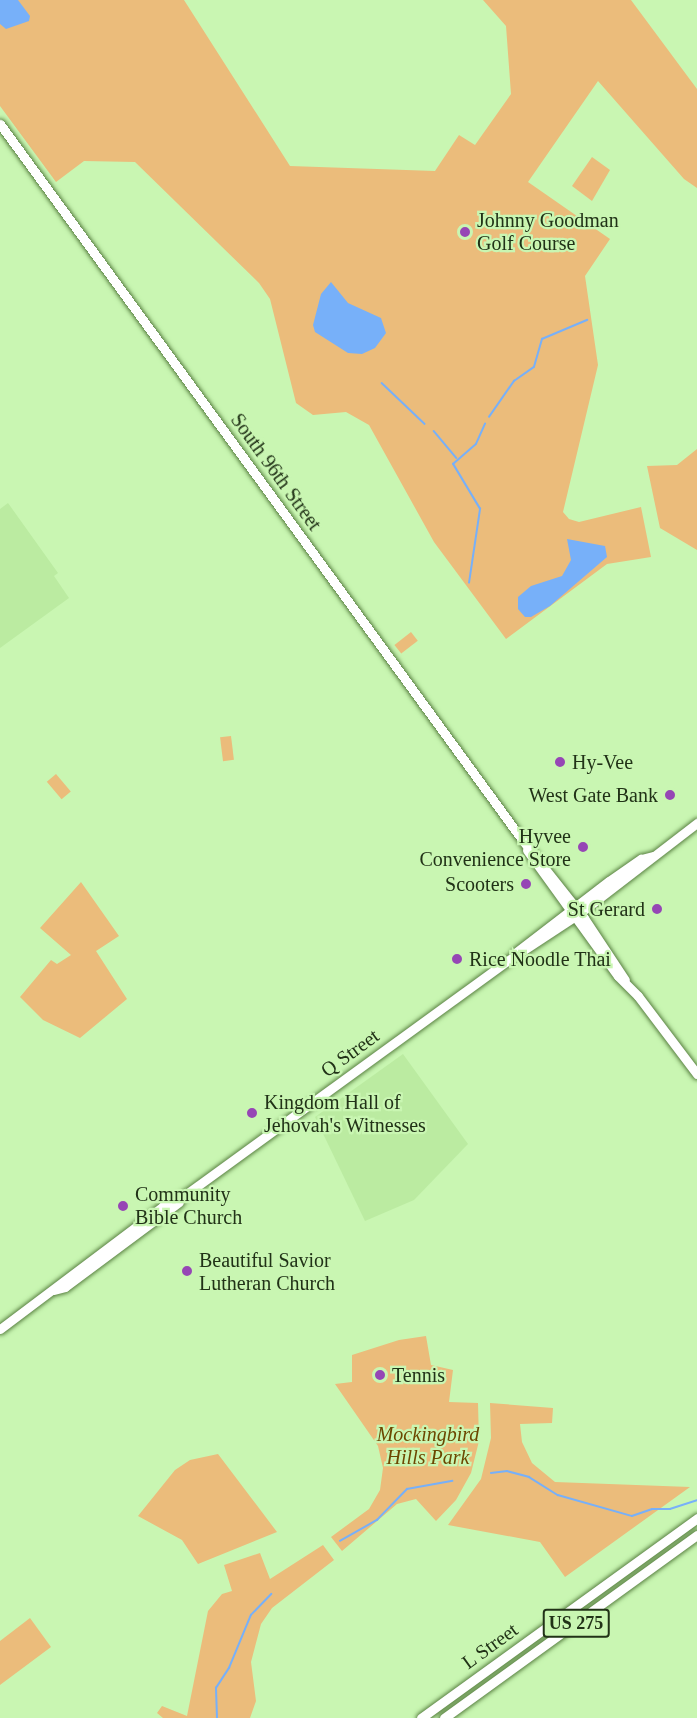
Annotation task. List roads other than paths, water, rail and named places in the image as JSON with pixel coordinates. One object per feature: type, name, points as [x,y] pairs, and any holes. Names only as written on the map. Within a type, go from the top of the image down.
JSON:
[{"type":"main road","name":"South 96th Street","points":[[0,124],[523,842],[533,863],[626,976],[625,980],[697,1074]]},
{"type":"main road","name":"Q Street","points":[[0,1329],[54,1290],[65,1287],[169,1212],[185,1195],[697,823]]},
{"type":"main road","name":"L Street","points":[[421,1718],[697,1518]]},
{"type":"main road","name":"L Street","points":[[444,1718],[697,1535]]},
{"type":"water","points":[[0,0],[18,0],[30,16],[29,21],[6,29],[0,24]]},
{"type":"water","points":[[331,282],[348,303],[381,318],[386,333],[375,348],[362,354],[348,353],[315,332],[313,325],[321,294]]},
{"type":"water","points":[[567,539],[605,546],[607,557],[550,606],[531,617],[525,617],[518,609],[518,597],[531,586],[562,576],[571,560]]},
{"type":"waterway","points":[[489,417],[514,381],[534,367],[542,339],[587,320]]},
{"type":"waterway","points":[[382,383],[425,424]]},
{"type":"waterway","points":[[469,583],[480,509],[453,464],[476,444],[485,424]]},
{"type":"waterway","points":[[434,431],[457,458]]},
{"type":"waterway","points":[[491,1473],[507,1471],[529,1477],[558,1495],[632,1516],[652,1509],[670,1509],[697,1500]]},
{"type":"waterway","points":[[340,1541],[377,1520],[407,1489],[452,1481]]},
{"type":"waterway","points":[[217,1718],[216,1688],[229,1668],[251,1615],[271,1594]]},
{"type":"place","name":"Johnny Goodman Golf Course","points":[[465,232]]},
{"type":"place","name":"Hy-Vee","points":[[560,762]]},
{"type":"place","name":"West Gate Bank","points":[[670,795]]},
{"type":"place","name":"Hyvee Convenience Store","points":[[583,847]]},
{"type":"place","name":"Scooters","points":[[526,884]]},
{"type":"place","name":"St Gerard","points":[[657,909]]},
{"type":"place","name":"Rice Noodle Thai","points":[[457,959]]},
{"type":"place","name":"Kingdom Hall of Jehovah's Witnesses","points":[[252,1113]]},
{"type":"place","name":"Community Bible Church","points":[[123,1206]]},
{"type":"place","name":"Beautiful Savior Lutheran Church","points":[[187,1271]]},
{"type":"place","name":"Tennis","points":[[380,1375]]},
{"type":"park label","name":"Mockingbird Hills Park","points":[[428,1446]]}]
